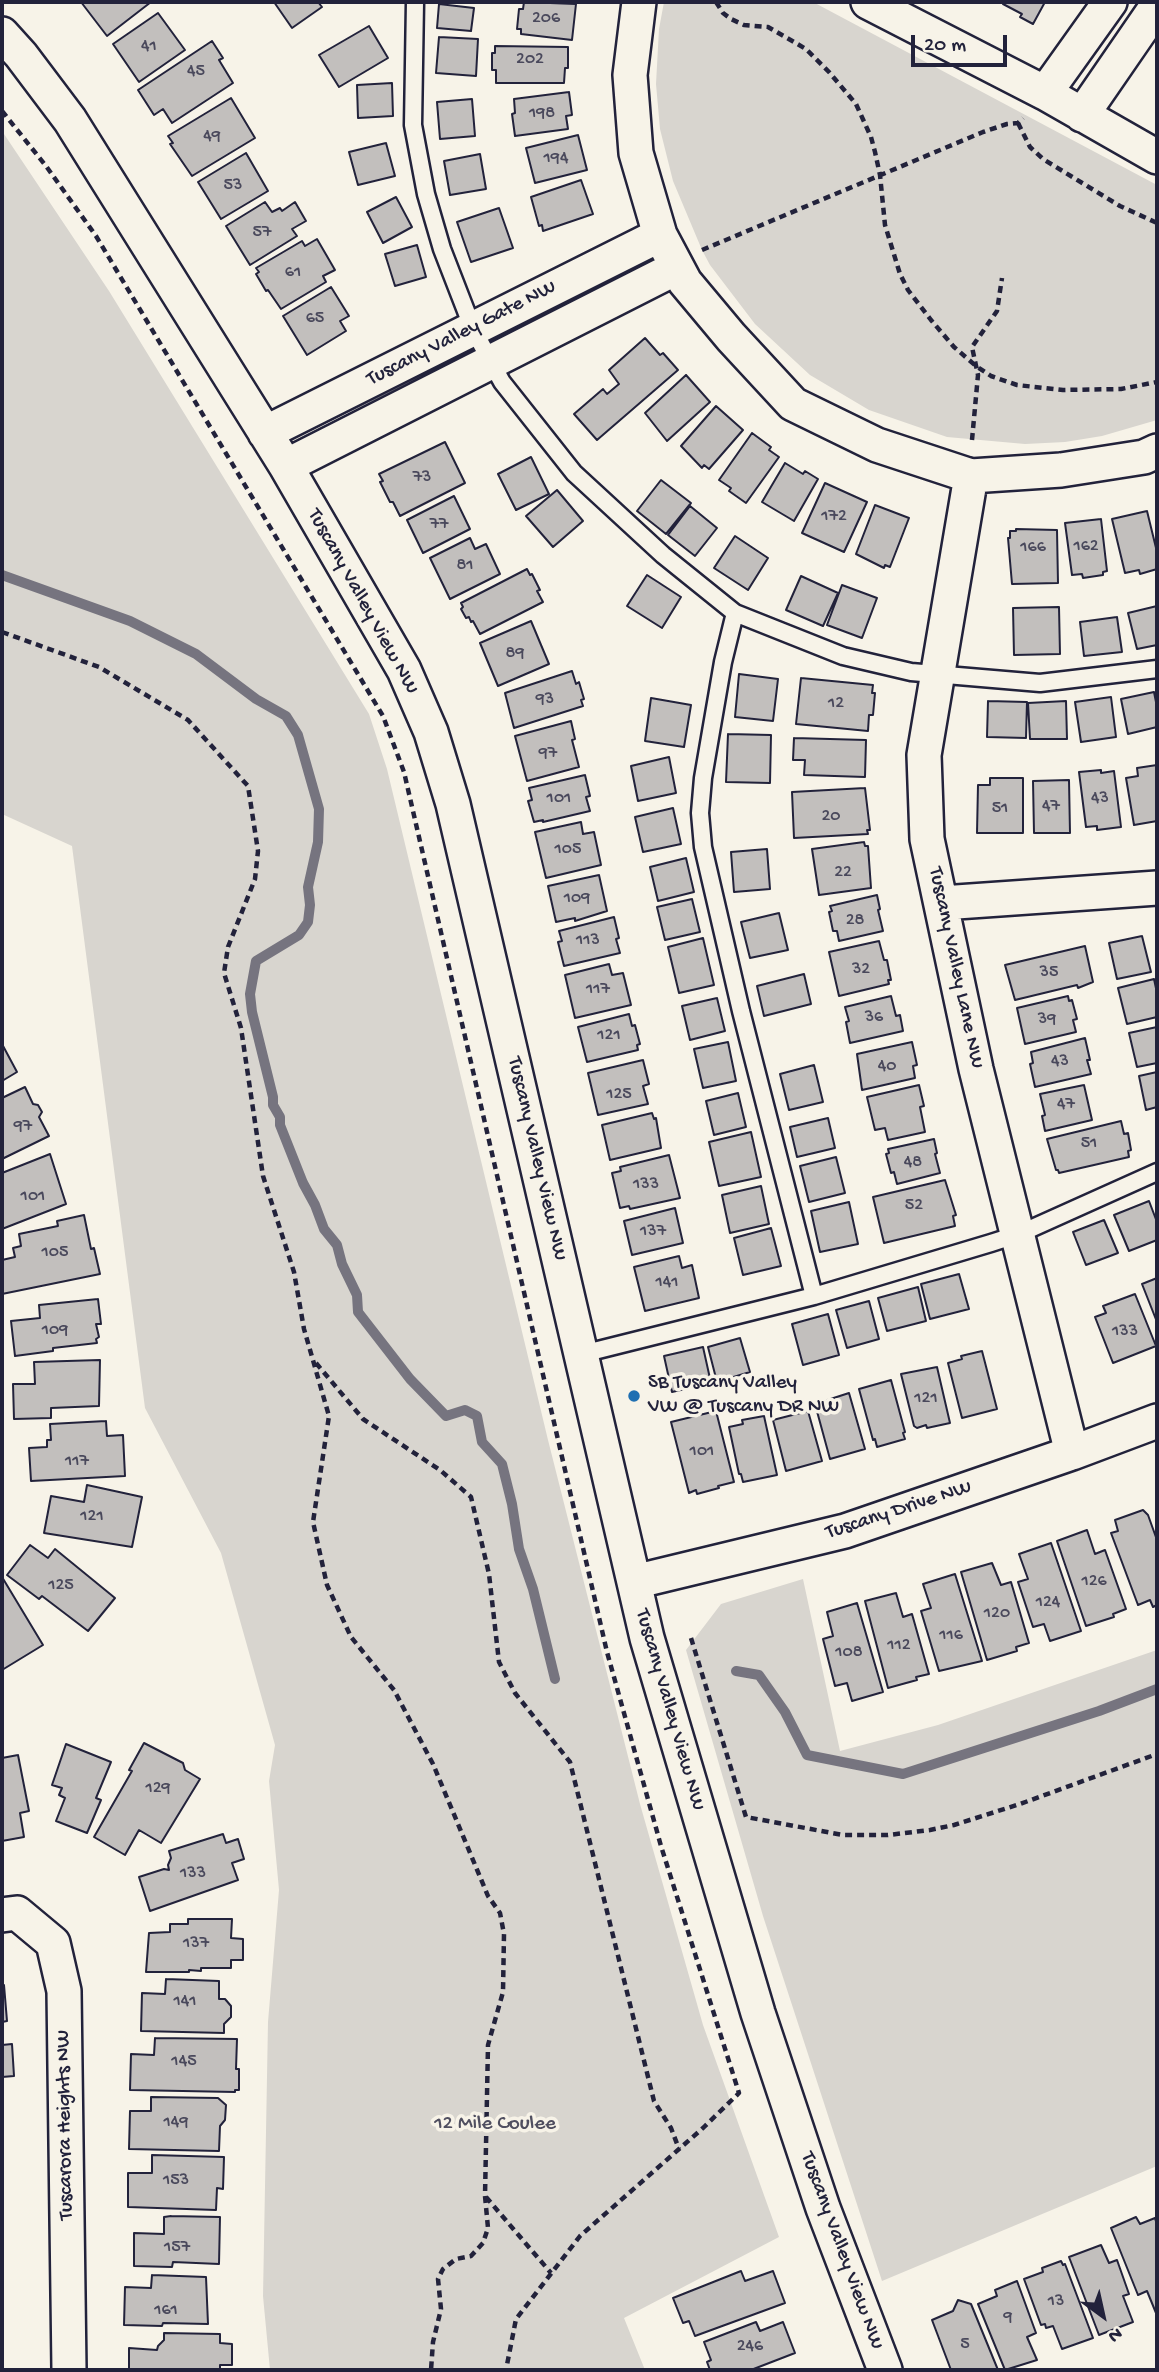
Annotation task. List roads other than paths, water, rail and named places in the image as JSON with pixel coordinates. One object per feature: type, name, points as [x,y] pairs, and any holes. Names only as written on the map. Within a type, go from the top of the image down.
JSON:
[{"type":"street","points":[[639,2],[630,75],[636,153],[660,235],[689,259],[730,337],[793,404],[877,445],[971,476],[1061,470],[1144,457],[1157,451]]},
{"type":"street","points":[[868,2],[1035,104],[1082,115],[1157,157]]},
{"type":"street","points":[[1035,104],[1110,2]]},
{"type":"street","points":[[1082,115],[1157,6]]},
{"type":"street","name":"Tuscany Valley View NW","points":[[2,34],[71,120],[286,466],[404,670],[431,732],[453,804],[647,1638],[762,2025],[823,2208],[884,2370]]},
{"type":"street","name":"Tuscany Valley Gate NW","points":[[265,433],[660,235]]},
{"type":"street","name":"Tuscany Valley Gate NW","points":[[286,466],[689,259]]},
{"type":"street","name":"Tuscany Valley Lane NW","points":[[971,476],[924,755],[927,839],[976,1069],[1072,1453]]},
{"type":"street","points":[[942,903],[1157,888]]},
{"type":"street","name":"Tuscany Drive NW","points":[[634,1582],[845,1531],[1157,1421]]},
{"type":"street","name":"Tuscarora Heights NW","points":[[2,1915],[17,1913],[53,1943],[64,1991],[69,2370]]},
{"type":"lane","points":[[412,3],[413,125],[426,194],[442,249],[473,329],[502,382],[574,472],[663,555],[735,613],[844,656],[911,672],[1041,683],[1157,668]]},
{"type":"lane","points":[[735,613],[723,662],[702,778],[700,813],[703,847],[741,1011],[814,1296]]},
{"type":"lane","points":[[582,1354],[814,1296],[1019,1234],[1157,1172]]},
{"type":"waterway","points":[[2,575],[130,621],[196,654],[256,699],[286,716],[298,735],[319,809],[318,842],[308,887],[308,922],[299,935],[256,961],[250,994],[273,1105],[324,1229],[337,1245],[342,1264],[357,1295],[358,1312],[410,1379],[446,1416],[465,1410],[477,1416],[482,1442],[502,1464],[519,1549],[533,1589],[555,1679]]},
{"type":"waterway","points":[[736,1671],[759,1675],[785,1712],[807,1755],[903,1774],[1099,1711],[1157,1689]]},
{"type":"place","name":"SB Tuscany Valley VW @ Tuscany DR NW","points":[[634,1396]]},
{"type":"park label","name":"12 Mile Coulee","points":[[495,2125]]}]
